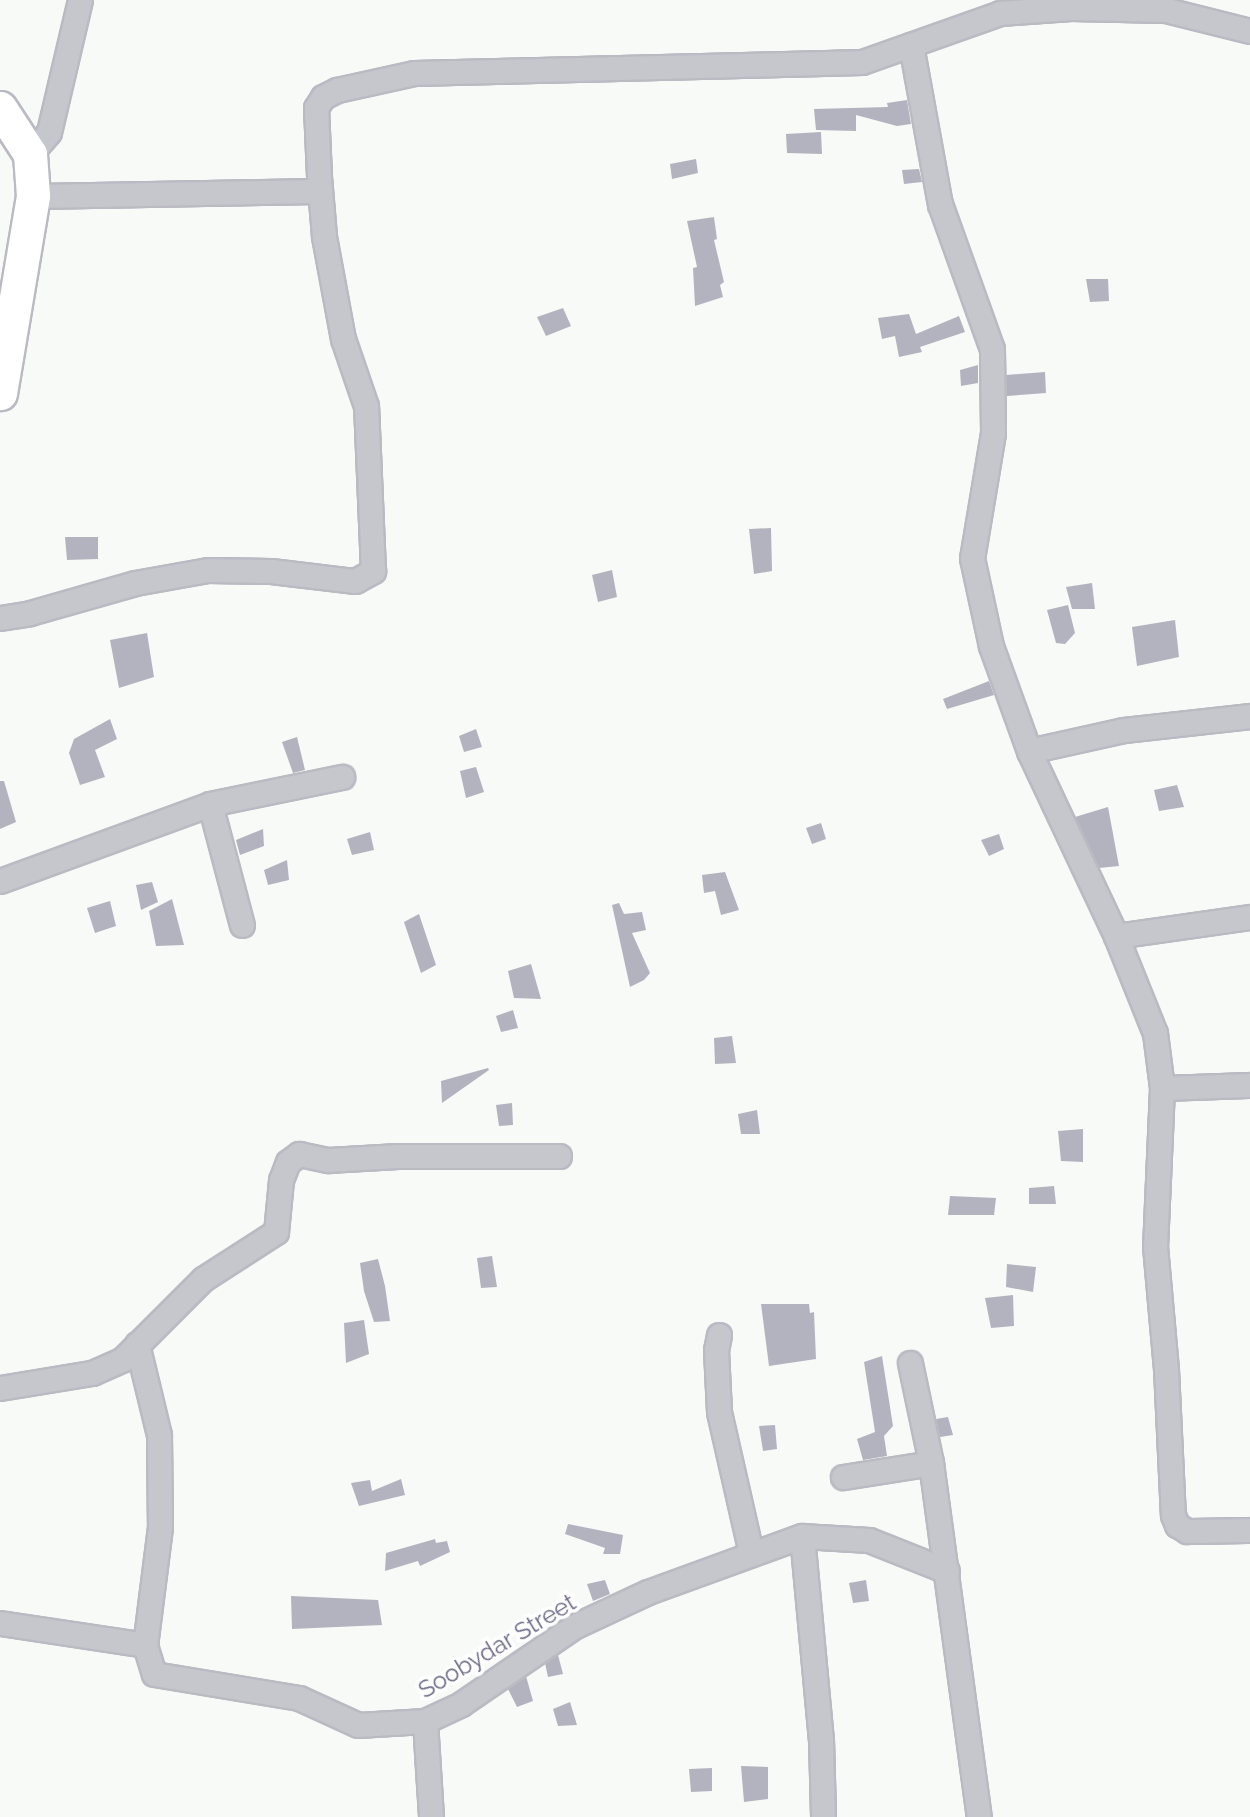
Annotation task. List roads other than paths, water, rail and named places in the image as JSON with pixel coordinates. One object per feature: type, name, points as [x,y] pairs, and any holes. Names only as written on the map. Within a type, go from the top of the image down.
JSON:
[{"type":"street","points":[[30,154],[48,131],[80,0]]},
{"type":"street","points":[[0,618],[30,613],[135,583],[208,570],[271,571],[355,581],[373,570],[366,406],[343,340],[324,236],[320,191],[316,108],[323,97],[337,90],[425,72],[862,62],[911,45],[998,7],[1166,10],[1250,31]]},
{"type":"street","points":[[911,45],[940,204],[992,349],[993,433],[972,558],[991,646],[1029,751],[1116,936],[1155,1032],[1162,1088],[1155,1246],[1166,1369],[1173,1515],[1177,1525],[1187,1531],[1250,1530]]},
{"type":"street","points":[[0,108],[30,154],[33,196],[0,393]]},
{"type":"street","points":[[33,196],[320,191]]},
{"type":"street","points":[[1029,751],[1124,730],[1250,716]]},
{"type":"street","points":[[0,881],[210,804],[342,777]]},
{"type":"street","points":[[210,804],[242,925]]},
{"type":"street","points":[[1116,936],[1250,917]]},
{"type":"street","points":[[1162,1088],[1250,1085]]},
{"type":"street","points":[[0,1388],[92,1373],[123,1359],[203,1279],[276,1232],[281,1180],[288,1162],[299,1154],[328,1160],[398,1156],[559,1156]]},
{"type":"street","points":[[719,1335],[716,1350],[719,1412],[751,1553]]},
{"type":"street","points":[[0,1623],[145,1645],[160,1527],[159,1434],[137,1344]]},
{"type":"street","points":[[910,1363],[931,1463],[979,1817]]},
{"type":"street","points":[[843,1477],[931,1463]]},
{"type":"street","points":[[802,1536],[821,1739],[823,1817]]},
{"type":"street","name":"Soobydar Street","points":[[145,1645],[154,1674],[299,1698],[358,1726],[425,1721],[461,1704],[575,1626],[648,1592],[802,1536],[869,1540],[947,1571]]},
{"type":"street","points":[[425,1721],[431,1817]]}]
